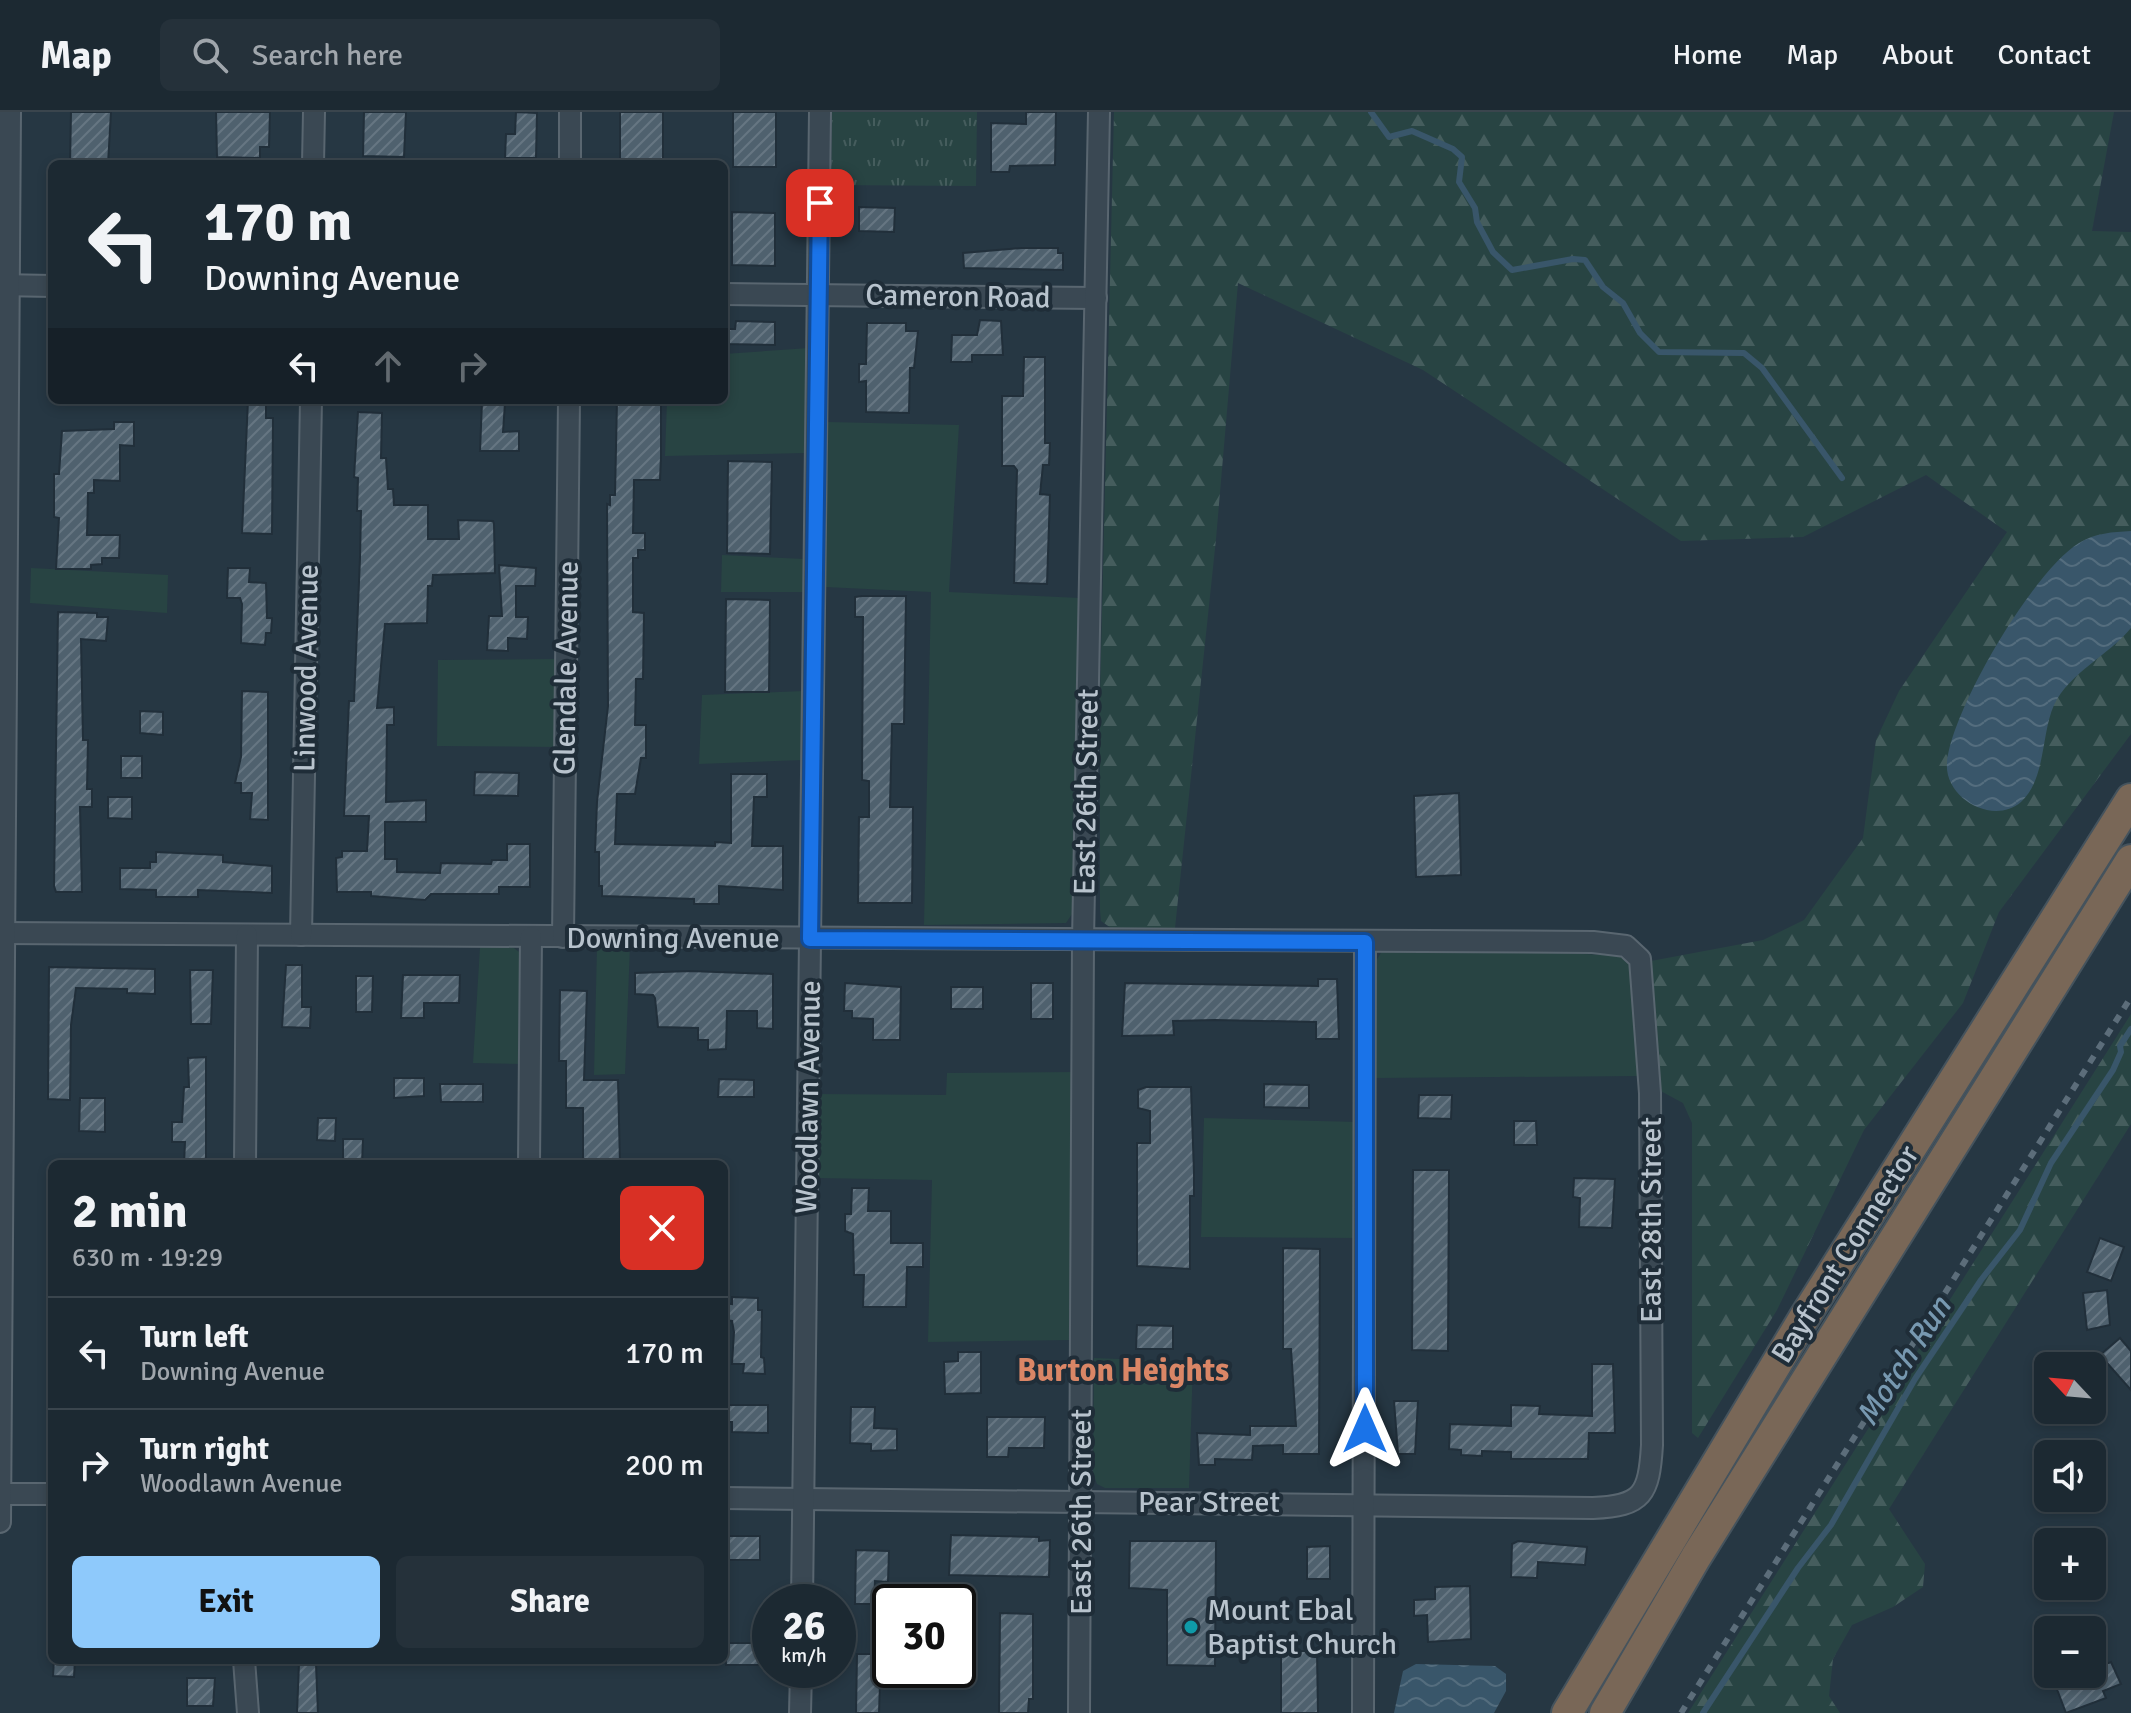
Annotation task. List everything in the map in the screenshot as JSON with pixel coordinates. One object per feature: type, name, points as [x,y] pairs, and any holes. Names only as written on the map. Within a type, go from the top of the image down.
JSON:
[{"type":"highway","name":"Bayfront Connector","points":[[1567,1713],[1804,1318],[2131,799]]},
{"type":"highway","name":"Bayfront Connector","points":[[1605,1713],[1704,1543],[2131,860]]},
{"type":"street","points":[[0,1522],[5,285],[10,112]]},
{"type":"street","points":[[313,160],[314,112]]},
{"type":"street","points":[[570,112],[570,160]]},
{"type":"street","name":"Woodlawn Avenue","points":[[802,1584],[820,112]]},
{"type":"street","name":"East 26th Street","points":[[1079,1713],[1083,940],[1099,112]]},
{"type":"street","points":[[5,285],[48,286]]},
{"type":"street","name":"Cameron Road","points":[[728,294],[1096,298]]},
{"type":"street","name":"Linwood Avenue","points":[[301,935],[311,404]]},
{"type":"street","name":"Glendale Avenue","points":[[563,937],[569,404]]},
{"type":"street","name":"Downing Avenue","points":[[2,933],[1593,942],[1633,948]]},
{"type":"street","points":[[245,1160],[247,935]]},
{"type":"street","points":[[529,1160],[531,937]]},
{"type":"street","points":[[1363,1713],[1365,942]]},
{"type":"street","name":"East 28th Street","points":[[1633,948],[1642,966],[1650,1093],[1652,1445],[1650,1472],[1643,1494]]},
{"type":"street","points":[[0,1494],[48,1494]]},
{"type":"street","name":"Pear Street","points":[[728,1498],[1593,1508],[1617,1507],[1643,1494]]},
{"type":"street","points":[[244,1664],[248,1713]]},
{"type":"street","points":[[800,1713],[801,1688]]},
{"type":"green space","points":[[832,112],[977,112],[976,186],[831,185]]},
{"type":"green space","points":[[1114,112],[2114,112],[2092,231],[2131,232],[2131,734],[1999,912],[1963,1003],[1864,1130],[1777,1310],[1698,1438],[1692,1433],[1692,1123],[1683,1103],[1657,1089],[1651,961],[1763,940],[1804,920],[1863,838],[1876,740],[1899,691],[2007,532],[1926,475],[1803,537],[1681,541],[1423,370],[1238,283],[1216,539],[1175,928],[1111,928],[1101,921],[1100,910],[1100,697]]},
{"type":"green space","points":[[809,348],[806,453],[665,456],[667,404],[728,404],[728,354]]},
{"type":"green space","points":[[828,422],[959,425],[949,592],[1080,598],[1074,911],[1066,923],[924,925],[931,592],[825,587]]},
{"type":"green space","points":[[722,555],[804,559],[805,592],[721,592]]},
{"type":"green space","points":[[31,568],[168,575],[167,613],[30,603]]},
{"type":"green space","points":[[558,659],[558,747],[437,746],[438,660]]},
{"type":"green space","points":[[804,691],[804,760],[699,764],[702,695]]},
{"type":"green space","points":[[511,946],[522,954],[521,1064],[473,1063],[480,947]]},
{"type":"green space","points":[[630,946],[625,1074],[594,1075],[597,947]]},
{"type":"green space","points":[[1382,951],[1547,952],[1622,956],[1632,967],[1641,1076],[1376,1078],[1376,961]]},
{"type":"green space","points":[[2131,1014],[2131,1124],[1889,1509],[1925,1564],[1923,1587],[1893,1607],[1852,1625],[1833,1659],[1829,1696],[1840,1713],[1688,1713]]},
{"type":"green space","points":[[1075,1072],[1072,1340],[928,1342],[932,1180],[817,1178],[818,1094],[946,1095],[947,1073]]},
{"type":"green space","points":[[1204,1118],[1358,1122],[1358,1238],[1201,1237]]},
{"type":"green space","points":[[1094,1358],[1193,1362],[1189,1488],[1105,1488],[1097,1484],[1093,1473]]},
{"type":"water","points":[[2131,531],[2131,628],[2061,693],[2050,717],[2035,781],[2021,802],[2010,809],[1997,811],[1972,805],[1953,787],[1947,763],[1963,711],[1997,644],[2018,611],[2060,558],[2091,537]]},
{"type":"water","points":[[1416,1664],[1495,1666],[1506,1674],[1506,1691],[1494,1713],[1394,1713],[1403,1671]]},
{"type":"building","points":[[71,112],[111,112],[108,160],[70,160]]},
{"type":"building","points":[[216,112],[270,112],[269,147],[260,147],[260,158],[217,157]]},
{"type":"building","points":[[364,112],[406,112],[404,157],[363,156]]},
{"type":"building","points":[[516,112],[537,113],[536,158],[505,158],[506,134],[515,134]]},
{"type":"building","points":[[620,112],[663,112],[663,160],[620,159]]},
{"type":"building","points":[[733,112],[776,112],[776,167],[733,167]]},
{"type":"building","points":[[1026,112],[1056,112],[1055,165],[1010,166],[1009,172],[991,172],[991,123],[1026,124]]},
{"type":"building","points":[[859,207],[895,208],[894,232],[859,231]]},
{"type":"building","points":[[732,212],[775,213],[775,266],[732,265]]},
{"type":"building","points":[[1058,248],[1058,253],[1063,253],[1063,270],[964,268],[963,253]]},
{"type":"building","points":[[980,320],[1001,321],[1003,355],[972,355],[972,362],[951,362],[952,335],[977,335]]},
{"type":"building","points":[[736,321],[775,322],[775,345],[728,344],[728,329],[735,329]]},
{"type":"building","points":[[867,323],[906,323],[906,331],[918,331],[914,368],[910,368],[909,413],[866,412],[866,381],[859,382],[859,364],[866,364]]},
{"type":"building","points":[[1024,357],[1045,357],[1045,443],[1050,443],[1049,465],[1043,465],[1040,494],[1050,495],[1047,584],[1014,583],[1017,470],[1014,466],[1002,466],[1002,396],[1023,396]]},
{"type":"building","points":[[248,404],[266,404],[266,418],[273,418],[272,534],[242,533]]},
{"type":"building","points":[[482,404],[505,404],[503,432],[519,431],[519,451],[480,451]]},
{"type":"building","points":[[617,404],[661,404],[660,480],[634,480],[633,533],[645,533],[645,550],[638,550],[638,558],[633,558],[633,612],[644,613],[643,679],[636,679],[635,725],[646,725],[646,758],[641,758],[635,794],[617,794],[615,844],[715,846],[715,842],[731,843],[731,774],[767,774],[767,797],[754,797],[752,846],[783,846],[783,890],[719,886],[719,904],[694,904],[694,899],[602,896],[599,852],[595,852],[597,802],[608,706],[607,504],[610,505],[610,495],[615,495]]},
{"type":"building","points":[[358,412],[382,413],[381,458],[386,458],[388,489],[393,489],[394,505],[428,505],[428,539],[459,539],[458,520],[493,521],[494,524],[495,573],[433,575],[432,586],[428,586],[427,623],[385,624],[377,708],[394,707],[394,725],[387,725],[386,802],[426,800],[426,822],[385,822],[385,859],[397,859],[397,872],[440,873],[441,863],[491,864],[492,860],[507,860],[507,844],[530,844],[530,887],[499,887],[499,894],[431,894],[425,900],[371,896],[371,892],[337,892],[336,858],[342,857],[342,851],[367,851],[369,816],[344,816],[349,701],[354,701],[360,558],[361,511],[357,511],[358,478],[354,477]]},
{"type":"building","points":[[114,422],[134,422],[134,446],[120,445],[120,481],[94,480],[94,493],[88,493],[87,535],[120,535],[119,558],[102,558],[102,564],[91,565],[91,569],[56,569],[59,518],[54,517],[54,474],[59,474],[62,431],[114,429]]},
{"type":"building","points":[[728,461],[772,462],[770,554],[727,553]]},
{"type":"building","points":[[499,565],[536,568],[535,586],[516,586],[516,617],[528,617],[527,639],[508,638],[508,651],[487,650],[489,616],[502,616]]},
{"type":"building","points":[[228,568],[250,568],[249,582],[266,583],[267,618],[272,618],[271,633],[266,633],[265,645],[241,643],[242,604],[240,598],[227,598]]},
{"type":"building","points":[[906,596],[904,724],[892,724],[890,807],[913,807],[912,903],[858,903],[859,817],[869,817],[869,781],[862,780],[863,617],[855,617],[855,597]]},
{"type":"building","points":[[726,599],[770,600],[769,692],[725,692]]},
{"type":"building","points":[[58,612],[97,613],[97,617],[108,617],[106,641],[81,639],[83,740],[88,740],[87,789],[92,789],[92,807],[80,807],[82,892],[56,892],[54,886]]},
{"type":"building","points":[[242,691],[268,692],[268,820],[250,819],[252,793],[241,793],[241,783],[235,783],[241,757]]},
{"type":"building","points":[[140,711],[163,712],[163,735],[140,733]]},
{"type":"building","points":[[121,756],[142,756],[142,778],[121,778]]},
{"type":"building","points":[[475,772],[519,773],[518,796],[474,795]]},
{"type":"building","points":[[1459,793],[1461,875],[1416,877],[1414,796]]},
{"type":"building","points":[[108,797],[132,797],[132,819],[108,818]]},
{"type":"building","points":[[156,852],[223,855],[223,862],[272,866],[272,893],[198,890],[198,897],[156,897],[156,890],[120,889],[120,868],[150,868],[150,862],[156,862]]},
{"type":"building","points":[[286,965],[302,965],[302,1007],[311,1007],[310,1028],[282,1027]]},
{"type":"building","points":[[49,967],[155,969],[155,994],[127,993],[127,989],[76,988],[71,1025],[70,1100],[48,1099]]},
{"type":"building","points":[[190,970],[213,970],[211,1024],[191,1024]]},
{"type":"building","points":[[635,973],[773,974],[773,1029],[757,1028],[757,1011],[727,1011],[726,1049],[708,1050],[708,1040],[698,1040],[698,1028],[658,1027],[655,998],[653,995],[635,994]]},
{"type":"building","points":[[403,975],[460,975],[459,1003],[424,1003],[424,1018],[401,1018]]},
{"type":"building","points":[[356,976],[373,976],[372,1012],[356,1012]]},
{"type":"building","points":[[1318,979],[1337,979],[1339,1039],[1316,1039],[1316,1022],[1215,1020],[1173,1021],[1174,1035],[1122,1036],[1125,983],[1318,986]]},
{"type":"building","points":[[845,983],[901,987],[900,1040],[873,1040],[873,1019],[852,1018],[852,1011],[844,1011]]},
{"type":"building","points":[[1031,983],[1053,983],[1053,1019],[1031,1019]]},
{"type":"building","points":[[951,987],[983,987],[983,1009],[951,1009]]},
{"type":"building","points":[[560,990],[587,991],[584,1080],[618,1080],[620,1160],[583,1160],[583,1108],[566,1108],[566,1061],[559,1061]]},
{"type":"building","points":[[206,1057],[206,1160],[184,1160],[185,1142],[172,1142],[172,1122],[182,1122],[184,1087],[189,1087],[188,1058]]},
{"type":"building","points":[[394,1078],[424,1078],[424,1096],[394,1098]]},
{"type":"building","points":[[719,1079],[754,1080],[754,1097],[718,1097]]},
{"type":"building","points":[[440,1084],[483,1084],[483,1102],[441,1102]]},
{"type":"building","points":[[1264,1084],[1309,1085],[1309,1108],[1264,1107]]},
{"type":"building","points":[[1146,1087],[1191,1087],[1194,1196],[1190,1196],[1190,1269],[1137,1266],[1137,1143],[1150,1143],[1150,1111],[1138,1108],[1138,1090]]},
{"type":"building","points":[[1419,1095],[1452,1095],[1451,1119],[1418,1118]]},
{"type":"building","points":[[80,1098],[105,1098],[105,1132],[79,1131]]},
{"type":"building","points":[[318,1118],[336,1118],[335,1141],[317,1140]]},
{"type":"building","points":[[1514,1121],[1536,1121],[1537,1145],[1514,1145]]},
{"type":"building","points":[[343,1139],[363,1139],[362,1160],[343,1160]]},
{"type":"building","points":[[1413,1170],[1449,1170],[1448,1351],[1412,1350]]},
{"type":"building","points":[[1574,1178],[1615,1179],[1612,1228],[1579,1227],[1580,1198],[1573,1197]]},
{"type":"building","points":[[852,1188],[869,1188],[868,1211],[891,1211],[891,1243],[923,1243],[923,1267],[907,1267],[906,1307],[863,1307],[864,1275],[854,1275],[853,1234],[845,1231],[845,1214],[851,1214]]},
{"type":"building","points":[[2100,1238],[2124,1247],[2111,1281],[2087,1272]]},
{"type":"building","points":[[1283,1248],[1320,1249],[1319,1454],[1283,1454],[1283,1445],[1253,1446],[1252,1460],[1215,1459],[1215,1465],[1199,1465],[1197,1433],[1250,1435],[1250,1426],[1296,1426],[1291,1349],[1283,1349]]},
{"type":"building","points":[[2107,1290],[2110,1325],[2087,1330],[2083,1293]]},
{"type":"building","points":[[732,1297],[758,1298],[758,1310],[762,1310],[761,1357],[764,1358],[765,1374],[743,1373],[744,1364],[732,1364],[734,1332],[732,1321],[728,1320],[728,1304],[732,1304]]},
{"type":"building","points":[[1137,1325],[1173,1326],[1173,1349],[1136,1349]]},
{"type":"building","points":[[2120,1338],[2131,1351],[2131,1390],[2106,1362],[2104,1352]]},
{"type":"building","points":[[958,1352],[981,1352],[981,1393],[945,1394],[944,1362],[958,1361]]},
{"type":"building","points":[[1592,1364],[1613,1364],[1615,1433],[1589,1433],[1588,1459],[1511,1459],[1511,1452],[1482,1451],[1482,1456],[1461,1455],[1461,1450],[1449,1449],[1450,1424],[1511,1426],[1511,1405],[1540,1406],[1539,1414],[1592,1416]]},
{"type":"building","points":[[1394,1401],[1418,1401],[1415,1454],[1398,1454]]},
{"type":"building","points":[[728,1405],[768,1405],[768,1433],[732,1432],[732,1422],[728,1422]]},
{"type":"building","points":[[851,1407],[875,1407],[874,1428],[897,1429],[897,1450],[871,1451],[871,1444],[850,1443]]},
{"type":"building","points":[[987,1417],[1045,1417],[1044,1448],[1009,1448],[1008,1457],[987,1457]]},
{"type":"building","points":[[951,1535],[1039,1537],[1039,1541],[1050,1540],[1049,1577],[949,1575]]},
{"type":"building","points":[[728,1536],[760,1536],[760,1560],[728,1560]]},
{"type":"building","name":"Mount Ebal Baptist Church","points":[[1130,1541],[1216,1541],[1215,1666],[1167,1665],[1167,1590],[1129,1588]]},
{"type":"building","points":[[1518,1541],[1587,1547],[1585,1565],[1538,1562],[1537,1578],[1511,1577],[1512,1544]]},
{"type":"building","points":[[1330,1546],[1330,1579],[1307,1579],[1307,1547]]},
{"type":"building","points":[[856,1550],[889,1551],[888,1582],[875,1581],[872,1584],[872,1604],[856,1604]]},
{"type":"building","points":[[1470,1586],[1471,1639],[1428,1642],[1427,1615],[1414,1616],[1414,1600],[1435,1599],[1435,1587]]},
{"type":"building","points":[[1000,1613],[1033,1614],[1033,1699],[1029,1699],[1028,1713],[999,1713]]},
{"type":"building","points":[[728,1643],[752,1643],[752,1665],[726,1665]]},
{"type":"building","points":[[1281,1651],[1317,1651],[1318,1713],[1281,1713]]},
{"type":"building","points":[[857,1654],[872,1654],[872,1688],[880,1688],[879,1713],[856,1713]]},
{"type":"building","points":[[2111,1662],[2121,1684],[2103,1691],[2106,1698],[2066,1713],[2057,1688],[2106,1688],[2106,1664]]},
{"type":"building","points":[[54,1664],[75,1664],[74,1677],[53,1676]]},
{"type":"building","points":[[299,1664],[316,1664],[318,1713],[297,1713]]},
{"type":"building","points":[[187,1678],[215,1678],[213,1706],[187,1706]]},
{"type":"waterway","points":[[1371,112],[1389,137],[1412,131],[1453,149],[1462,157],[1459,182],[1475,208],[1477,222],[1493,252],[1512,270],[1573,259],[1585,260],[1603,287],[1623,303],[1640,333],[1659,352],[1744,353],[1762,368],[1842,478]]},
{"type":"waterway","name":"Motch Run","points":[[1703,1713],[1798,1568],[1831,1525],[1915,1379],[1981,1280],[2020,1230],[2051,1163],[2113,1070],[2121,1052],[2120,1046],[2131,1029]]},
{"type":"railway","points":[[1681,1713],[2131,997]]},
{"type":"place","name":"Mount Ebal Baptist Church","points":[[1191,1627]]},
{"type":"district","name":"Burton Heights","points":[[1123,1370]]},
{"type":"route","points":[[820,203],[810,939],[1365,942],[1365,1429]]}]
